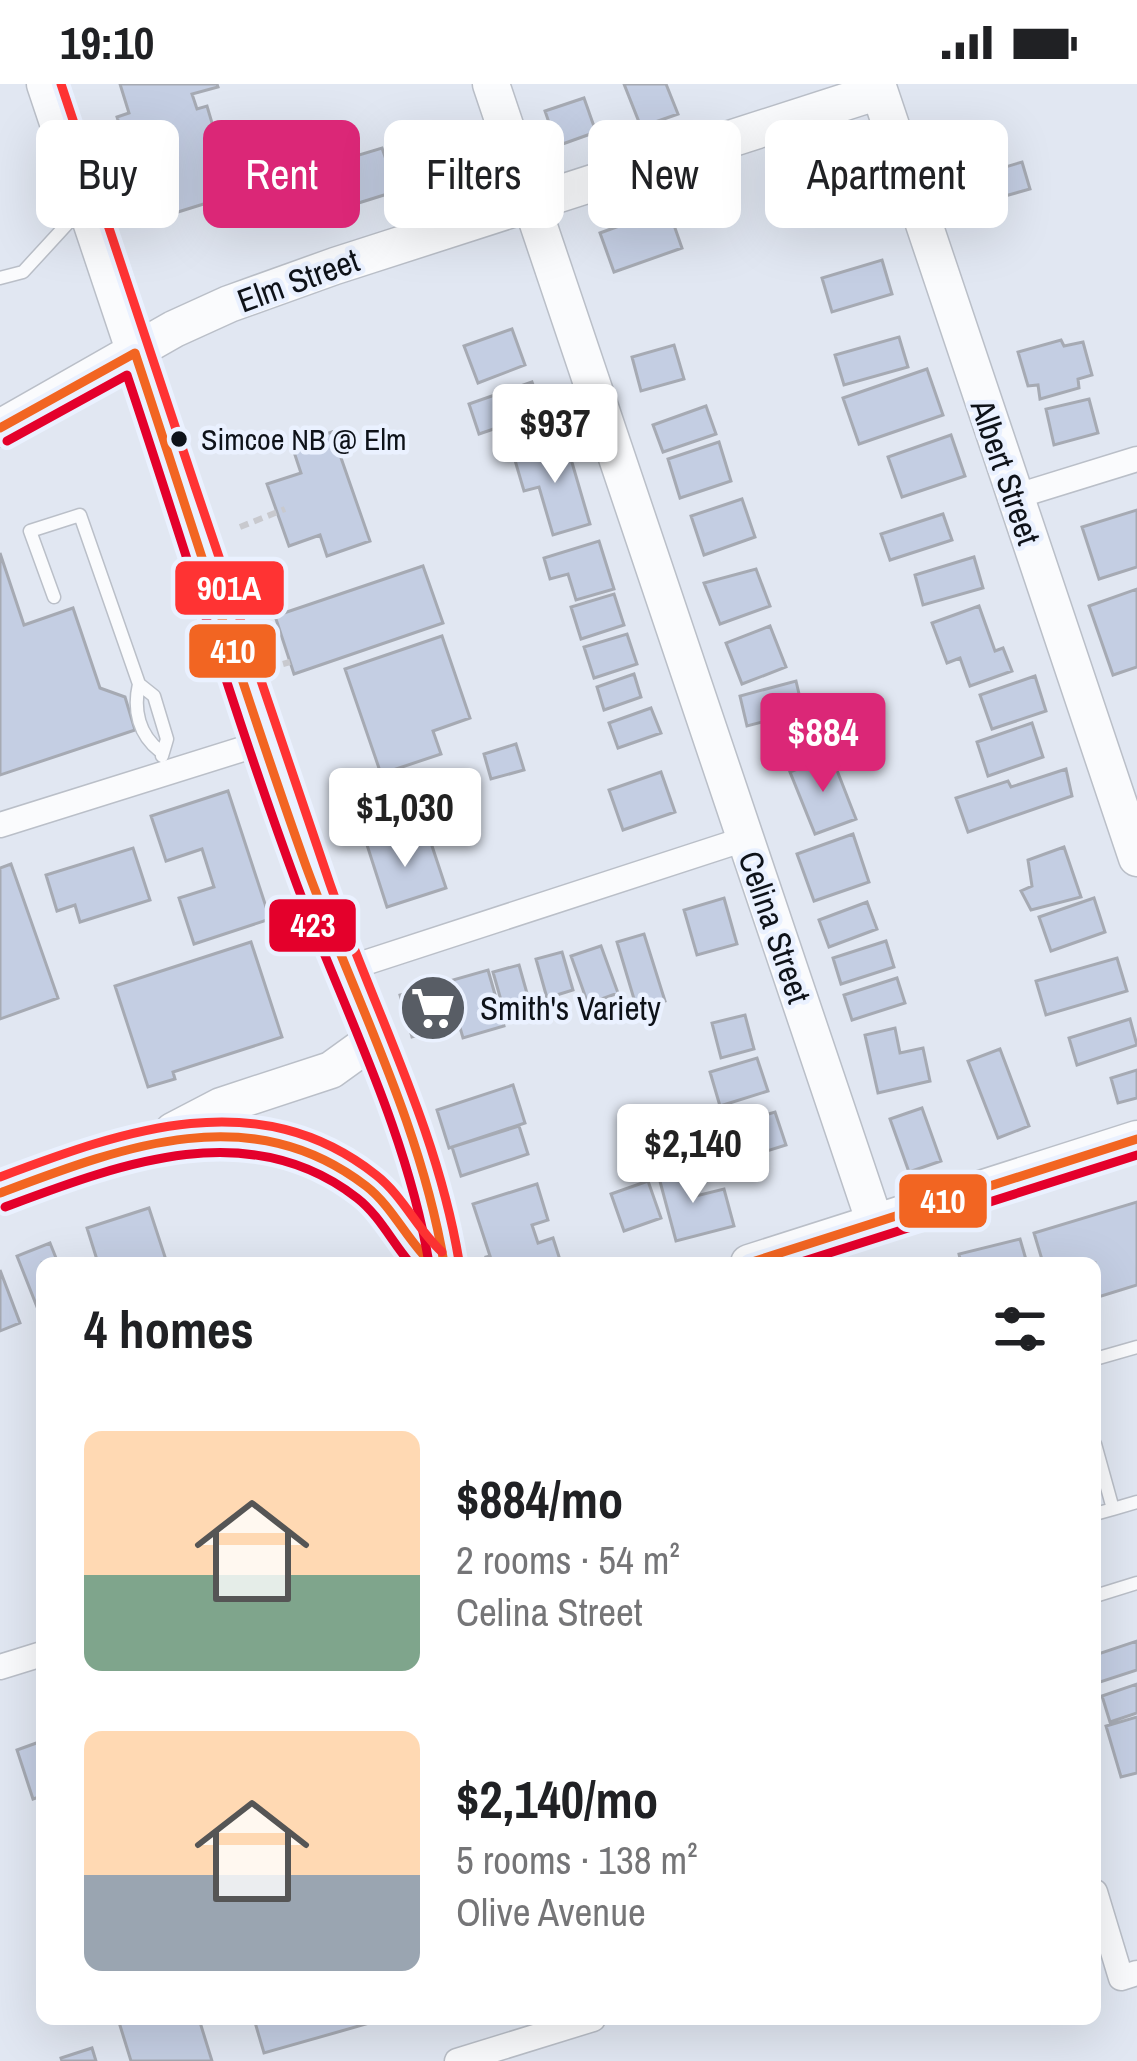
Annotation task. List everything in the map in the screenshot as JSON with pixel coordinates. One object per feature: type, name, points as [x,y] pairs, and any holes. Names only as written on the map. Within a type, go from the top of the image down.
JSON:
[{"type":"street","points":[[44,84],[56,120]]},
{"type":"street","name":"Celina Street","points":[[491,84],[504,120]]},
{"type":"street","name":"Elm Street","points":[[564,193],[878,87]]},
{"type":"street","name":"Albert Street","points":[[878,87],[1014,497],[1124,775],[1137,858]]},
{"type":"street","points":[[92,228],[265,742],[439,1212],[443,1257]]},
{"type":"street","name":"Elm Street","points":[[0,428],[174,328],[335,266],[456,228]]},
{"type":"street","name":"Celina Street","points":[[541,228],[874,1223]]},
{"type":"street","points":[[1014,497],[1137,460]]},
{"type":"street","points":[[0,825],[163,762],[265,742]]},
{"type":"street","points":[[346,969],[745,839]]},
{"type":"street","points":[[0,1193],[154,1140],[221,1106],[331,1070],[374,1039]]},
{"type":"street","points":[[154,1140],[219,1133],[280,1141],[313,1153],[369,1189],[424,1257]]},
{"type":"street","points":[[768,1257],[1137,1138]]},
{"type":"street","points":[[0,1667],[36,1656]]},
{"type":"street","points":[[1101,1907],[1129,1975]]},
{"type":"street","points":[[457,2061],[574,2025]]},
{"type":"lane","points":[[0,278],[23,272],[65,228]]},
{"type":"lane","points":[[54,597],[30,531],[80,515],[139,684],[154,696],[166,739],[163,762]]},
{"type":"lane","points":[[1101,1357],[1137,1347]]},
{"type":"lane","points":[[1101,1466],[1113,1509]]},
{"type":"lane","points":[[1101,1512],[1137,1502]]},
{"type":"lane","points":[[1101,1594],[1137,1583]]},
{"type":"path","points":[[240,527],[286,509]]},
{"type":"building","points":[[120,84],[217,84],[192,94],[197,109],[207,106],[211,120],[203,120],[203,204],[179,212],[179,120],[118,120],[129,113]]},
{"type":"building","points":[[624,84],[666,84],[678,114],[638,120]]},
{"type":"building","points":[[584,98],[592,120],[588,120],[588,135],[564,143],[564,120],[548,120],[545,111]]},
{"type":"building","points":[[382,148],[384,154],[384,195],[360,203],[360,155]]},
{"type":"building","points":[[1022,162],[1030,189],[1008,195],[1008,166]]},
{"type":"building","points":[[614,228],[675,228],[682,248],[614,272],[600,233]]},
{"type":"building","points":[[882,260],[892,294],[832,312],[822,278]]},
{"type":"building","points":[[512,329],[525,365],[478,383],[464,346]]},
{"type":"building","points":[[899,337],[908,367],[844,385],[835,355]]},
{"type":"building","points":[[1061,340],[1064,346],[1083,342],[1092,375],[1078,379],[1079,388],[1040,399],[1038,385],[1028,386],[1018,352]]},
{"type":"building","points":[[674,345],[684,379],[641,391],[632,357]]},
{"type":"building","points":[[927,369],[943,415],[859,444],[843,398]]},
{"type":"building","points":[[532,382],[543,412],[479,434],[469,404]]},
{"type":"building","points":[[1089,399],[1098,433],[1054,445],[1046,409]]},
{"type":"building","points":[[706,406],[716,434],[663,452],[653,425]]},
{"type":"building","points":[[332,432],[370,541],[327,556],[320,535],[289,546],[267,484],[301,473],[292,446]]},
{"type":"building","points":[[951,435],[965,476],[902,497],[888,457]]},
{"type":"building","points":[[566,442],[590,524],[553,535],[539,487],[524,491],[514,457]]},
{"type":"building","points":[[719,442],[731,481],[680,498],[668,459]]},
{"type":"building","points":[[742,499],[755,537],[704,555],[691,516]]},
{"type":"building","points":[[1137,510],[1137,567],[1099,579],[1082,527]]},
{"type":"building","points":[[943,514],[952,540],[890,560],[881,534]]},
{"type":"building","points":[[599,541],[614,589],[576,600],[568,574],[550,579],[544,558]]},
{"type":"building","points":[[0,553],[24,625],[73,608],[100,688],[125,697],[135,730],[0,775]]},
{"type":"building","points":[[974,557],[983,588],[923,605],[915,575]]},
{"type":"building","points":[[423,566],[443,623],[294,674],[275,616]]},
{"type":"building","points":[[756,569],[770,606],[720,624],[704,583]]},
{"type":"building","points":[[1137,589],[1137,667],[1113,675],[1089,606]]},
{"type":"building","points":[[614,594],[624,625],[581,639],[571,607]]},
{"type":"building","points":[[979,606],[995,651],[1003,648],[1012,671],[970,686],[960,658],[947,663],[932,623]]},
{"type":"building","points":[[770,626],[786,667],[742,684],[726,643]]},
{"type":"building","points":[[627,634],[637,664],[594,678],[584,647]]},
{"type":"building","points":[[442,636],[470,718],[433,731],[441,754],[381,774],[345,669]]},
{"type":"building","points":[[634,674],[641,697],[604,710],[597,687]]},
{"type":"building","points":[[1035,676],[1046,711],[992,729],[980,695]]},
{"type":"building","points":[[796,681],[803,711],[747,726],[740,696]]},
{"type":"building","points":[[651,708],[661,733],[618,748],[609,723]]},
{"type":"building","points":[[1032,723],[1043,757],[988,776],[977,742]]},
{"type":"building","points":[[516,744],[524,770],[491,779],[484,754]]},
{"type":"building","points":[[831,755],[856,819],[815,834],[790,772]]},
{"type":"building","points":[[1066,769],[1072,796],[968,832],[956,798]]},
{"type":"building","points":[[661,772],[675,812],[623,830],[609,790]]},
{"type":"building","points":[[469,787],[479,819],[447,829],[436,797]]},
{"type":"building","points":[[228,791],[270,919],[194,944],[179,898],[214,887],[202,849],[166,861],[151,816]]},
{"type":"building","points":[[397,834],[402,849],[430,840],[446,888],[387,907],[367,845]]},
{"type":"building","points":[[853,834],[869,882],[814,901],[797,854]]},
{"type":"building","points":[[1064,847],[1081,897],[1031,910],[1021,891],[1032,886],[1028,860]]},
{"type":"building","points":[[133,848],[150,900],[80,922],[75,905],[57,911],[46,875]]},
{"type":"building","points":[[11,864],[58,998],[0,1019],[0,868]]},
{"type":"building","points":[[724,898],[737,944],[697,955],[684,910]]},
{"type":"building","points":[[1094,898],[1105,932],[1051,951],[1039,917]]},
{"type":"building","points":[[867,902],[877,929],[829,947],[819,920]]},
{"type":"building","points":[[644,934],[665,1001],[637,1009],[617,942]]},
{"type":"building","points":[[886,941],[894,967],[841,984],[833,958]]},
{"type":"building","points":[[251,942],[282,1037],[173,1072],[175,1079],[148,1087],[115,986]]},
{"type":"building","points":[[601,946],[618,993],[588,1004],[571,956]]},
{"type":"building","points":[[562,952],[573,990],[547,998],[536,959]]},
{"type":"building","points":[[1117,958],[1127,991],[1046,1015],[1036,981]]},
{"type":"building","points":[[519,965],[530,1004],[504,1011],[493,972]]},
{"type":"building","points":[[488,970],[504,1026],[463,1038],[459,1024],[412,1037],[400,995]]},
{"type":"building","points":[[897,978],[905,1003],[852,1020],[844,995]]},
{"type":"building","points":[[745,1015],[754,1049],[721,1058],[712,1023]]},
{"type":"building","points":[[1130,1019],[1137,1045],[1077,1065],[1069,1038]]},
{"type":"building","points":[[895,1028],[900,1053],[923,1048],[930,1081],[878,1093],[865,1035]]},
{"type":"building","points":[[1000,1049],[1029,1126],[998,1138],[968,1061]]},
{"type":"building","points":[[757,1058],[768,1091],[720,1106],[710,1072]]},
{"type":"building","points":[[1137,1070],[1137,1098],[1118,1103],[1111,1078]]},
{"type":"building","points":[[513,1085],[525,1123],[449,1148],[437,1110]]},
{"type":"building","points":[[922,1108],[941,1161],[909,1172],[890,1119]]},
{"type":"building","points":[[775,1112],[786,1145],[738,1160],[728,1126]]},
{"type":"building","points":[[519,1126],[528,1154],[461,1176],[452,1147]]},
{"type":"building","points":[[688,1166],[696,1196],[724,1189],[734,1226],[676,1241],[658,1174]]},
{"type":"building","points":[[648,1181],[661,1218],[624,1231],[611,1194]]},
{"type":"building","points":[[537,1184],[548,1220],[532,1225],[538,1243],[553,1238],[559,1257],[486,1257],[490,1256],[473,1204]]},
{"type":"building","points":[[1137,1202],[1137,1285],[1101,1296],[1101,1257],[1041,1257],[1034,1233]]},
{"type":"building","points":[[149,1208],[165,1257],[96,1257],[87,1228]]},
{"type":"building","points":[[1020,1239],[1025,1257],[960,1257]]},
{"type":"building","points":[[50,1243],[56,1257],[36,1257],[36,1304],[17,1256]]},
{"type":"building","points":[[0,1270],[20,1323],[0,1331]]},
{"type":"building","points":[[1137,1641],[1137,1670],[1101,1682],[1101,1653]]},
{"type":"building","points":[[1137,1684],[1137,1713],[1110,1722],[1102,1696]]},
{"type":"building","points":[[1137,1717],[1137,1773],[1121,1777],[1106,1726]]},
{"type":"building","points":[[36,1743],[36,1798],[33,1799],[17,1750]]},
{"type":"building","points":[[120,2025],[201,2025],[212,2061],[131,2061]]},
{"type":"building","points":[[256,2025],[362,2025],[264,2053]]},
{"type":"building","points":[[92,2048],[96,2061],[62,2061],[61,2058]]},
{"type":"transit line","name":"901A","points":[[61,84],[330,884],[420,1116],[458,1257]]},
{"type":"transit line","name":"410","points":[[0,428],[135,353],[306,866],[403,1111],[443,1257]]},
{"type":"transit line","name":"423","points":[[7,441],[127,375],[274,822],[390,1118],[428,1257]]},
{"type":"transit line","name":"901A","points":[[0,1177],[143,1131],[238,1122],[285,1129],[331,1146],[376,1175],[442,1252]]},
{"type":"transit line","name":"410","points":[[0,1193],[139,1147],[231,1137],[277,1143],[322,1159],[366,1186],[426,1257]]},
{"type":"transit line","name":"410","points":[[768,1257],[1137,1139]]},
{"type":"transit line","name":"423","points":[[5,1207],[138,1163],[228,1153],[273,1158],[316,1173],[357,1198],[406,1257]]},
{"type":"transit line","name":"423","points":[[817,1257],[1137,1155]]},
{"type":"place","name":"Simcoe NB @ Elm","points":[[179,439]]},
{"type":"place","name":"Smith's Variety","points":[[433,1008]]}]
